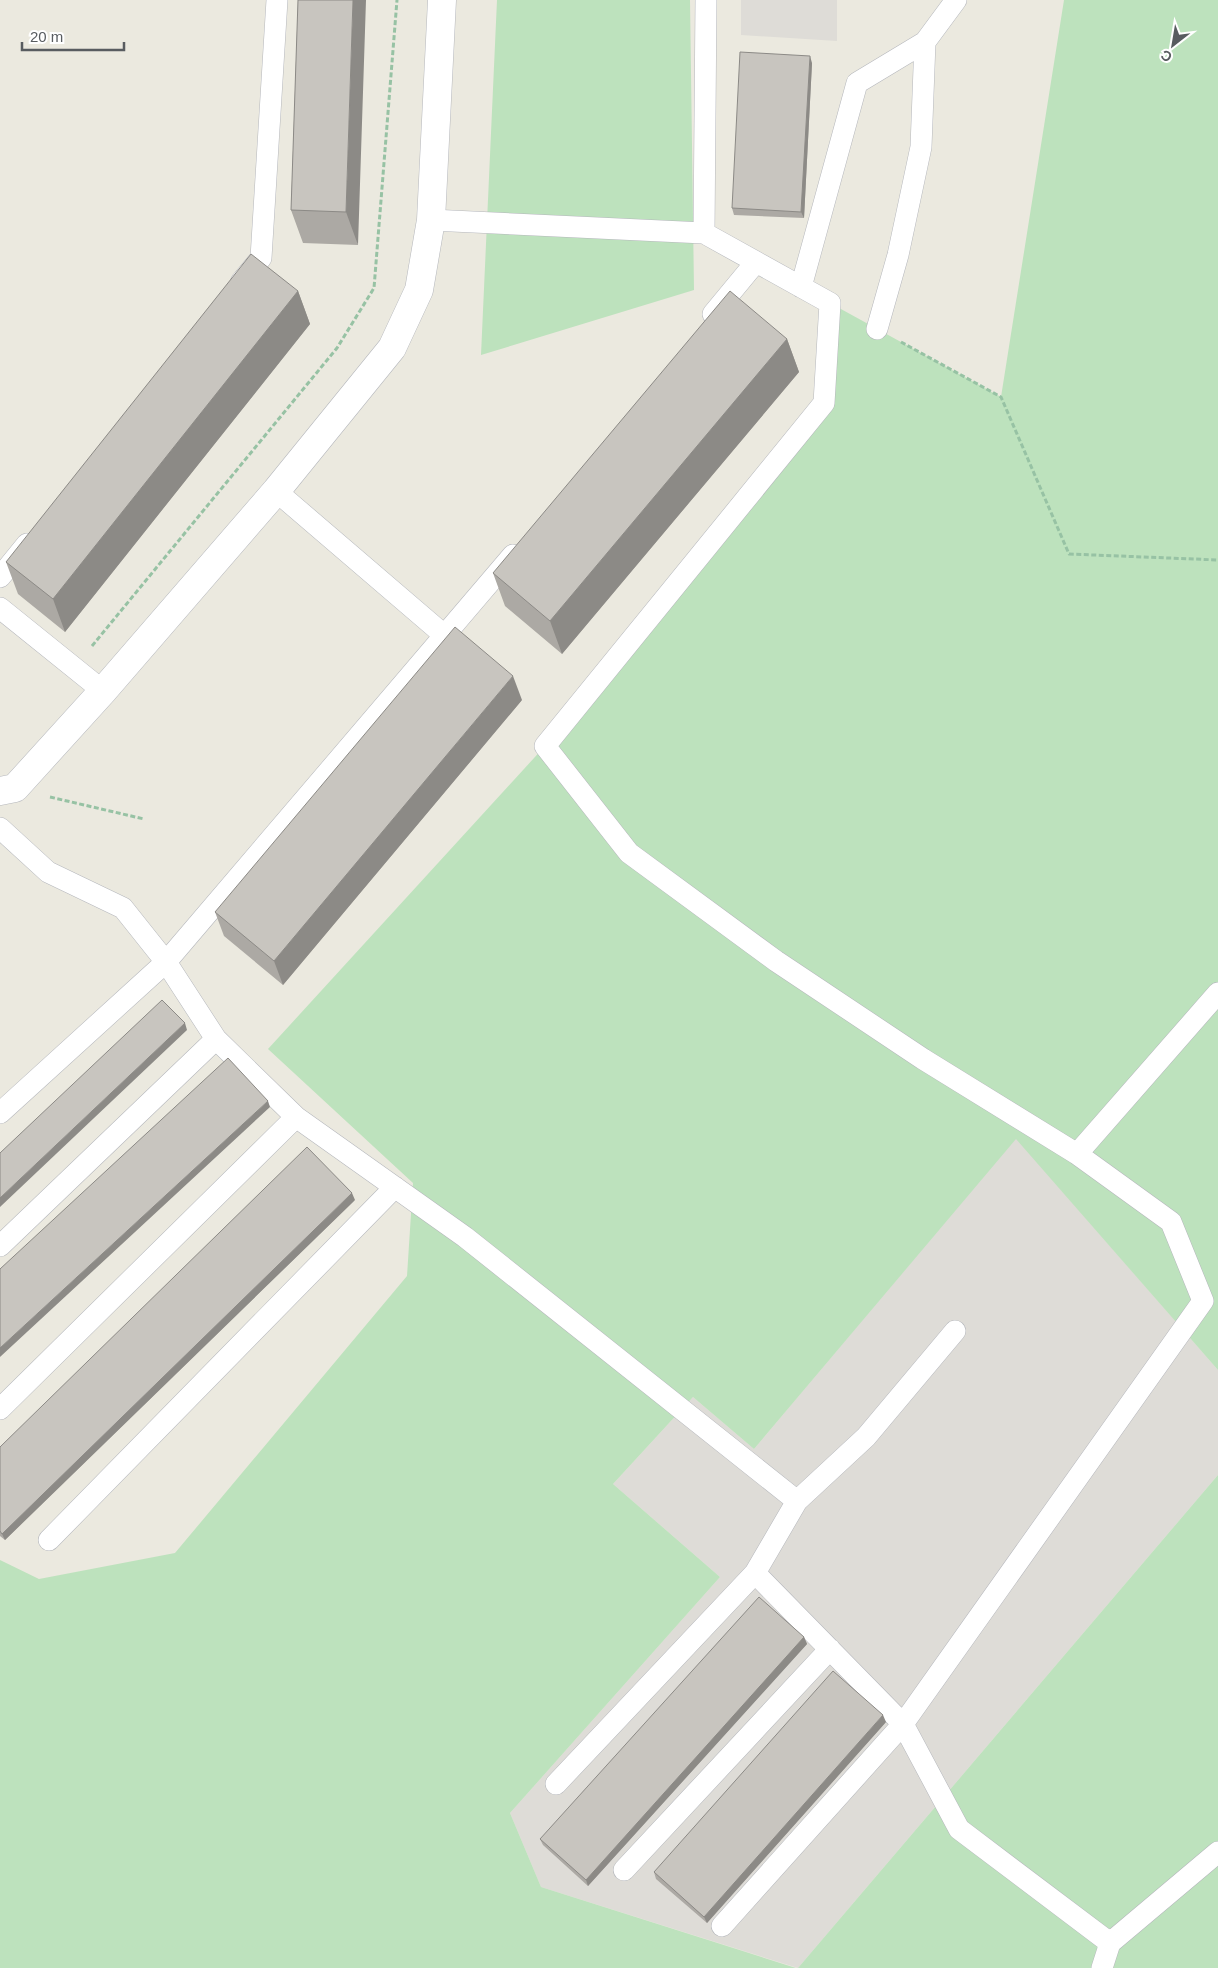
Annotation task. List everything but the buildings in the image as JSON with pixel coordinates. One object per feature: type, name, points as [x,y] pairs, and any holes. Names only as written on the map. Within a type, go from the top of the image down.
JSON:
[{"type":"street","points":[[8,790],[103,691],[276,491],[392,348],[419,290],[431,220],[442,0]]},
{"type":"lane","points":[[230,296],[261,258],[276,0]]},
{"type":"lane","points":[[704,233],[706,0]]},
{"type":"lane","points":[[802,286],[857,83],[925,42],[956,0]]},
{"type":"lane","points":[[877,329],[898,255],[921,147],[925,42]]},
{"type":"lane","points":[[431,220],[704,233],[830,302],[824,403],[545,746],[629,853],[776,961],[924,1059],[1077,1154],[1171,1222],[1203,1300],[903,1724],[722,1926]]},
{"type":"lane","points":[[700,330],[756,262]]},
{"type":"lane","points":[[276,491],[444,635]]},
{"type":"lane","points":[[0,577],[37,531]]},
{"type":"lane","points":[[0,1113],[166,962],[526,539]]},
{"type":"lane","points":[[0,608],[103,691]]},
{"type":"lane","points":[[0,828],[48,872],[123,908],[166,962],[216,1040],[296,1117],[465,1237],[797,1501]]},
{"type":"lane","points":[[1077,1154],[1218,993]]},
{"type":"lane","points":[[0,1246],[216,1040]]},
{"type":"lane","points":[[0,1409],[296,1117]]},
{"type":"lane","points":[[49,1540],[395,1187]]},
{"type":"lane","points":[[556,1784],[755,1573],[797,1501],[866,1438],[955,1331]]},
{"type":"lane","points":[[755,1573],[903,1724],[959,1829],[1110,1943]]},
{"type":"lane","points":[[624,1870],[830,1649]]},
{"type":"lane","points":[[1102,1968],[1110,1943],[1218,1852]]},
{"type":"path","points":[[74,667],[337,348],[374,288],[397,0]]},
{"type":"path","points":[[877,329],[1001,397],[1069,554],[1218,560]]},
{"type":"path","points":[[8,790],[144,819]]},
{"type":"shaded area","points":[[741,0],[837,0],[837,41],[741,35]]},
{"type":"shaded area","points":[[1016,1138],[1218,1370],[1218,1475],[798,1968],[541,1887],[510,1813],[720,1577],[613,1484],[693,1397],[754,1449]]},
{"type":"green space","points":[[497,0],[690,0],[694,290],[481,355]]},
{"type":"green space","points":[[1064,0],[1218,0],[1218,1370],[1016,1139],[754,1449],[693,1397],[613,1484],[720,1577],[510,1813],[541,1887],[796,1968],[0,1968],[0,1560],[39,1579],[175,1553],[407,1276],[413,1183],[268,1049],[545,746],[824,403],[830,303],[1001,397]]},
{"type":"green space","points":[[1218,1475],[1218,1968],[798,1968]]}]
